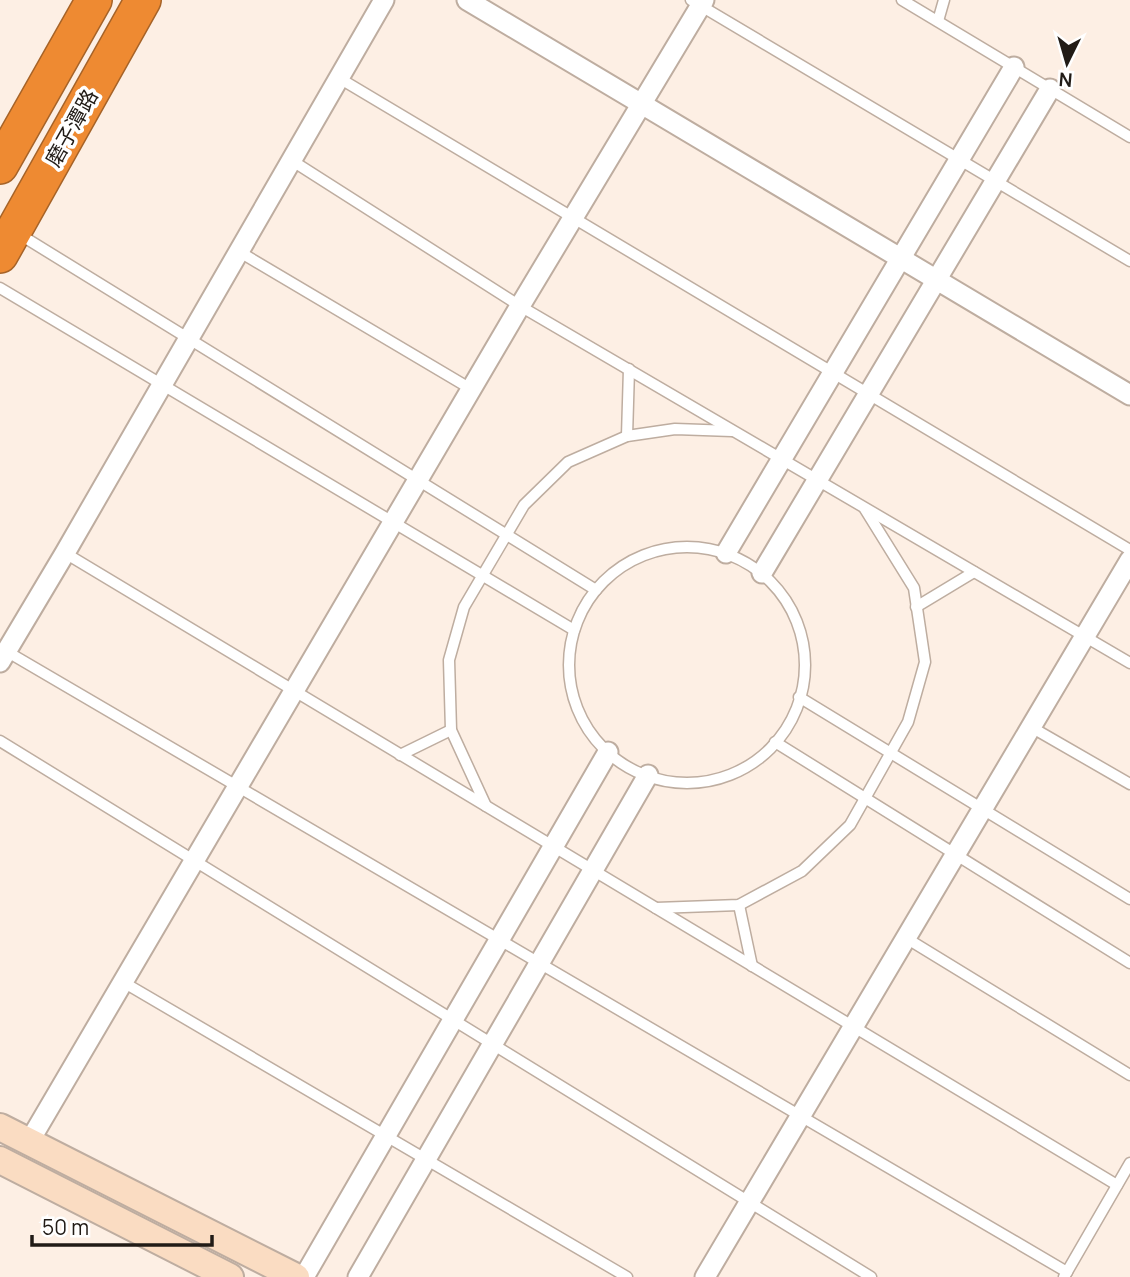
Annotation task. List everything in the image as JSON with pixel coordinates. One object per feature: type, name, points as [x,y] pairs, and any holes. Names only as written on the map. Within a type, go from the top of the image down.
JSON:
[{"type":"highway","name":"磨子潭路","points":[[4,149],[94,0]]},
{"type":"highway","name":"磨子潭路","points":[[7,243],[143,0]]},
{"type":"street","points":[[3,657],[384,0]]},
{"type":"street","points":[[467,0],[1130,395]]},
{"type":"street","points":[[29,1142],[417,480],[642,104],[699,2]]},
{"type":"street","points":[[726,553],[1014,66]]},
{"type":"street","points":[[762,573],[1050,89]]},
{"type":"street","points":[[705,1277],[1130,560]]},
{"type":"street","points":[[304,1277],[608,752]]},
{"type":"street","points":[[358,1277],[648,775]]},
{"type":"street","points":[[0,1127],[296,1277]]},
{"type":"street","points":[[0,1160],[230,1277]]},
{"type":"lane","points":[[902,0],[1130,137]]},
{"type":"lane","points":[[938,21],[944,0]]},
{"type":"lane","points":[[699,2],[1130,261]]},
{"type":"lane","points":[[339,78],[1130,550]]},
{"type":"lane","points":[[291,160],[520,306],[1130,663]]},
{"type":"lane","points":[[7,243],[188,338],[596,590]]},
{"type":"lane","points":[[238,251],[471,389]]},
{"type":"lane","points":[[0,288],[574,630]]},
{"type":"lane","points":[[627,436],[629,369]]},
{"type":"lane","points":[[486,806],[451,730],[449,660],[464,607],[524,505],[568,462],[627,436],[675,429],[733,431]]},
{"type":"lane","points":[[655,908],[740,905],[802,871],[849,825],[908,722],[925,662],[914,588],[864,508]]},
{"type":"lane","points":[[685,546],[726,553],[762,573],[789,604],[804,643],[804,684],[790,723],[767,752],[736,772],[700,782],[663,781],[628,768],[599,745],[579,714],[568,678],[570,641],[583,607],[596,590],[609,575],[645,554],[685,546]]},
{"type":"lane","points":[[65,553],[1117,1185]]},
{"type":"lane","points":[[916,607],[974,572]]},
{"type":"lane","points":[[3,657],[237,786],[1065,1274],[1130,1163]]},
{"type":"lane","points":[[799,698],[1130,899]]},
{"type":"lane","points":[[1031,727],[1130,784]]},
{"type":"lane","points":[[400,755],[451,730]]},
{"type":"lane","points":[[0,741],[871,1277]]},
{"type":"lane","points":[[775,742],[1130,963]]},
{"type":"lane","points":[[740,905],[752,966]]},
{"type":"lane","points":[[906,938],[1130,1074]]},
{"type":"lane","points":[[123,982],[627,1277]]}]
